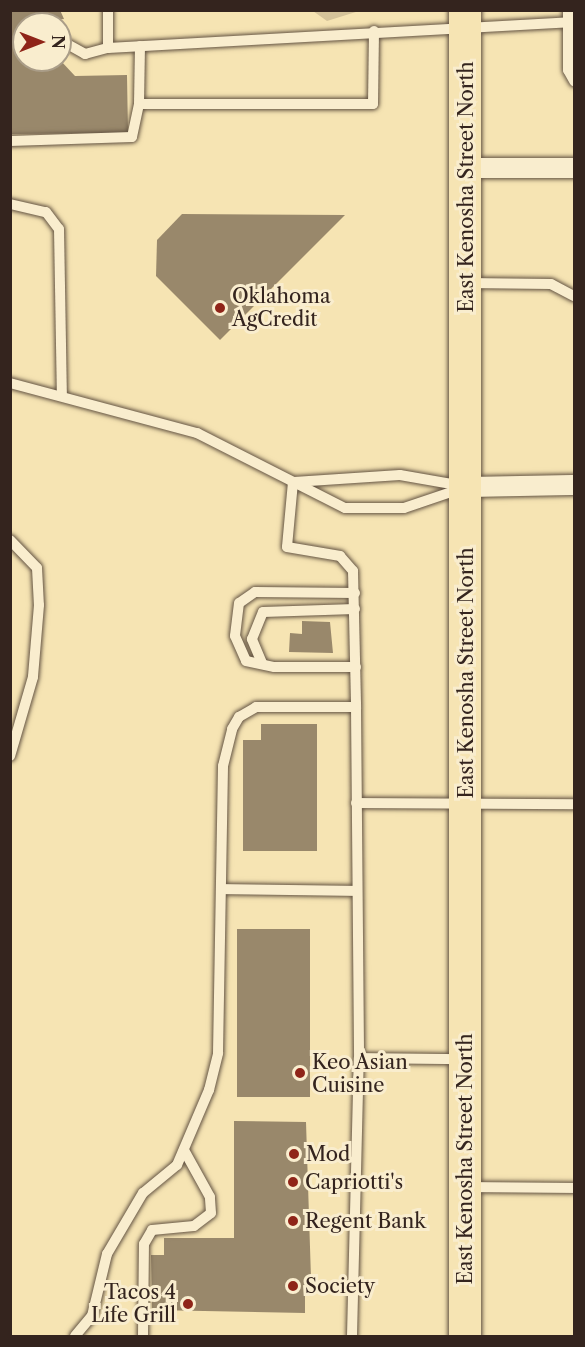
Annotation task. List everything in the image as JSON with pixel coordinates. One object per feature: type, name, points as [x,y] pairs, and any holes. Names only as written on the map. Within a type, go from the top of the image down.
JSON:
[{"type":"main road","name":"East Kenosha Street North","points":[[465,18],[465,1336]]},
{"type":"street","points":[[466,168],[574,168]]},
{"type":"street","points":[[466,487],[574,485]]},
{"type":"lane","points":[[108,10],[108,48]]},
{"type":"lane","points":[[72,47],[85,54],[108,48],[374,31],[465,18],[568,16],[568,70],[574,81]]},
{"type":"lane","points":[[139,104],[373,104],[374,31]]},
{"type":"lane","points":[[10,141],[132,137],[139,104],[140,46]]},
{"type":"lane","points":[[10,204],[46,212],[59,229],[62,396]]},
{"type":"lane","points":[[466,283],[551,284],[574,296]]},
{"type":"lane","points":[[10,383],[197,434],[345,508],[404,508],[466,487]]},
{"type":"lane","points":[[293,482],[400,475],[466,487]]},
{"type":"lane","points":[[293,482],[287,548],[340,556],[353,571],[355,593],[358,1059],[352,1336]]},
{"type":"lane","points":[[10,540],[37,568],[39,605],[33,677],[10,756]]},
{"type":"lane","points":[[355,593],[244,596],[236,611],[237,647],[246,662],[356,667]]},
{"type":"lane","points":[[262,663],[252,639],[263,612],[355,609]]},
{"type":"lane","points":[[75,1336],[92,1316],[113,1244],[143,1193],[177,1165],[209,1090],[218,1053],[223,766],[239,717],[256,707],[356,707]]},
{"type":"lane","points":[[356,803],[465,806],[574,804]]},
{"type":"lane","points":[[221,889],[357,891]]},
{"type":"lane","points":[[358,1059],[465,1059]]},
{"type":"lane","points":[[143,1336],[144,1244],[152,1230],[194,1226],[211,1213],[210,1197],[184,1150]]},
{"type":"lane","points":[[465,1187],[574,1188]]},
{"type":"shaded area","points":[[313,11],[359,11],[327,21]]},
{"type":"building","points":[[10,10],[60,10],[61,12],[12,12],[12,72],[71,72],[75,76],[127,75],[128,133],[10,134]]},
{"type":"building","name":"Oklahoma AgCredit","points":[[182,214],[345,215],[220,340],[156,276],[157,240]]},
{"type":"building","points":[[302,621],[330,622],[333,653],[289,652],[290,633],[302,634]]},
{"type":"building","points":[[261,724],[317,724],[317,851],[243,851],[243,740],[261,740]]},
{"type":"building","points":[[237,929],[310,929],[310,1097],[237,1097]]},
{"type":"building","points":[[234,1121],[306,1122],[311,1278],[305,1278],[305,1313],[152,1310],[151,1255],[164,1255],[164,1238],[234,1238]]},
{"type":"place","name":"Oklahoma AgCredit","points":[[220,308]]},
{"type":"place","name":"Keo Asian Cuisine","points":[[300,1073]]},
{"type":"place","name":"Mod","points":[[294,1154]]},
{"type":"place","name":"Capriotti's","points":[[293,1182]]},
{"type":"place","name":"Regent Bank","points":[[293,1221]]},
{"type":"place","name":"Society","points":[[293,1286]]},
{"type":"place","name":"Tacos 4 Life Grill","points":[[188,1304]]}]
